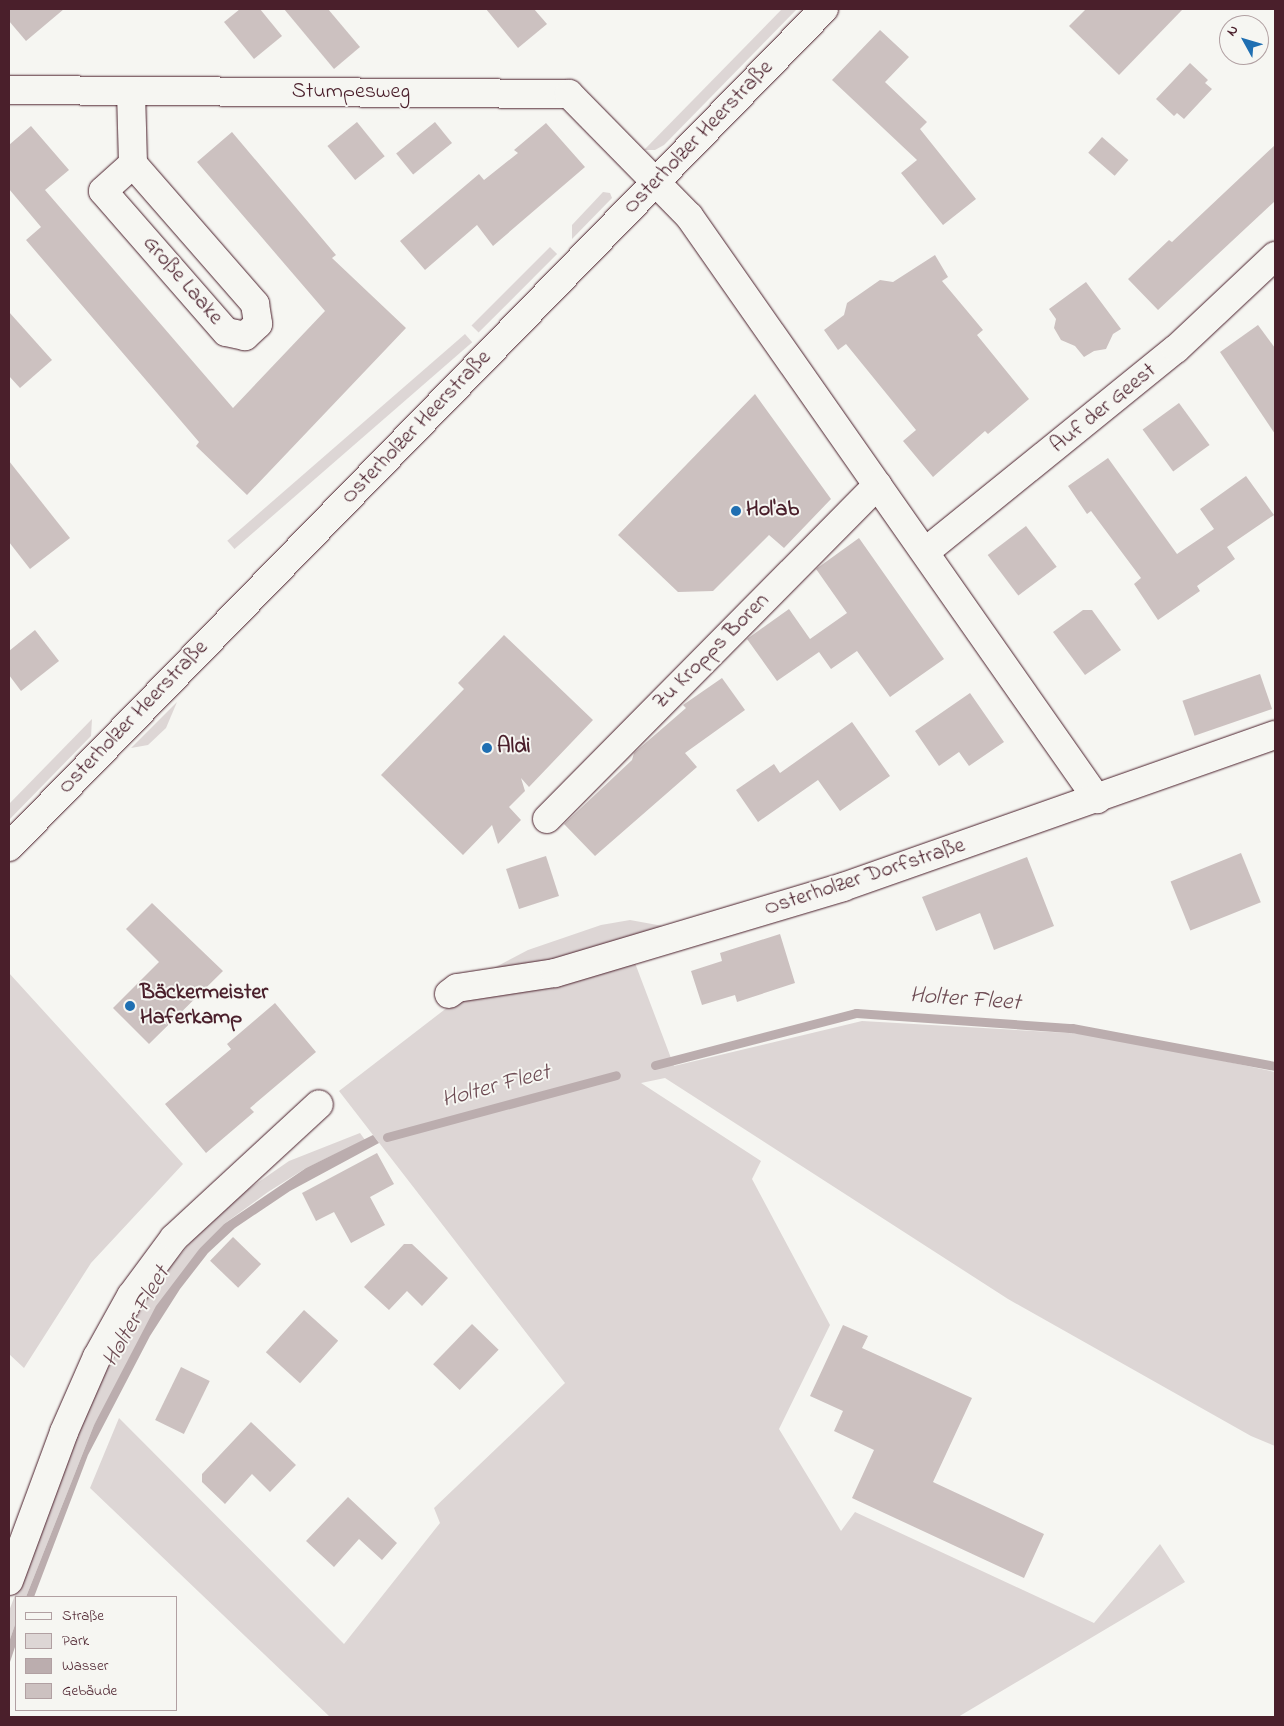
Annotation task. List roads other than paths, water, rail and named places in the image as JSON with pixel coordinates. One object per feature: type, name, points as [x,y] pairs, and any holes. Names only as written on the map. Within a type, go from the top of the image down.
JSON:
[{"type":"street","name":"Osterholzer Heerstraße","points":[[9,847],[824,9]]},
{"type":"street","name":"Stumpesweg","points":[[9,90],[569,94],[655,182]]},
{"type":"street","points":[[130,92],[133,164]]},
{"type":"street","name":"Große Laake","points":[[133,164],[255,304],[258,324],[244,336],[226,332],[103,191],[133,164]]},
{"type":"street","points":[[655,182],[689,216],[1097,799]]},
{"type":"street","name":"Auf der Geest","points":[[925,552],[1176,349],[1275,256]]},
{"type":"street","name":"Zu Kropps Boren","points":[[547,818],[877,486]]},
{"type":"street","name":"Osterholzer Dorfstraße","points":[[449,994],[457,988],[555,973],[669,941],[843,887],[1275,736]]},
{"type":"street","points":[[9,1581],[68,1424],[96,1358],[131,1296],[174,1238],[318,1104]]},
{"type":"water","points":[[373,1135],[379,1143],[290,1191],[235,1228],[208,1253],[180,1289],[150,1336],[88,1455],[34,1596],[26,1596],[94,1425],[156,1306],[200,1248],[224,1224],[306,1168]]},
{"type":"water","points":[[15,1625],[15,1647],[9,1665],[9,1642]]},
{"type":"waterway","name":"Holter Fleet","points":[[655,1065],[856,1013],[1072,1028],[1275,1066]]},
{"type":"waterway","name":"Holter Fleet","points":[[387,1137],[616,1075]]},
{"type":"place","name":"Hol'ab","points":[[736,511]]},
{"type":"place","name":"Aldi","points":[[487,748]]},
{"type":"place","name":"Bäckermeister Haferkamp","points":[[130,1006]]}]
